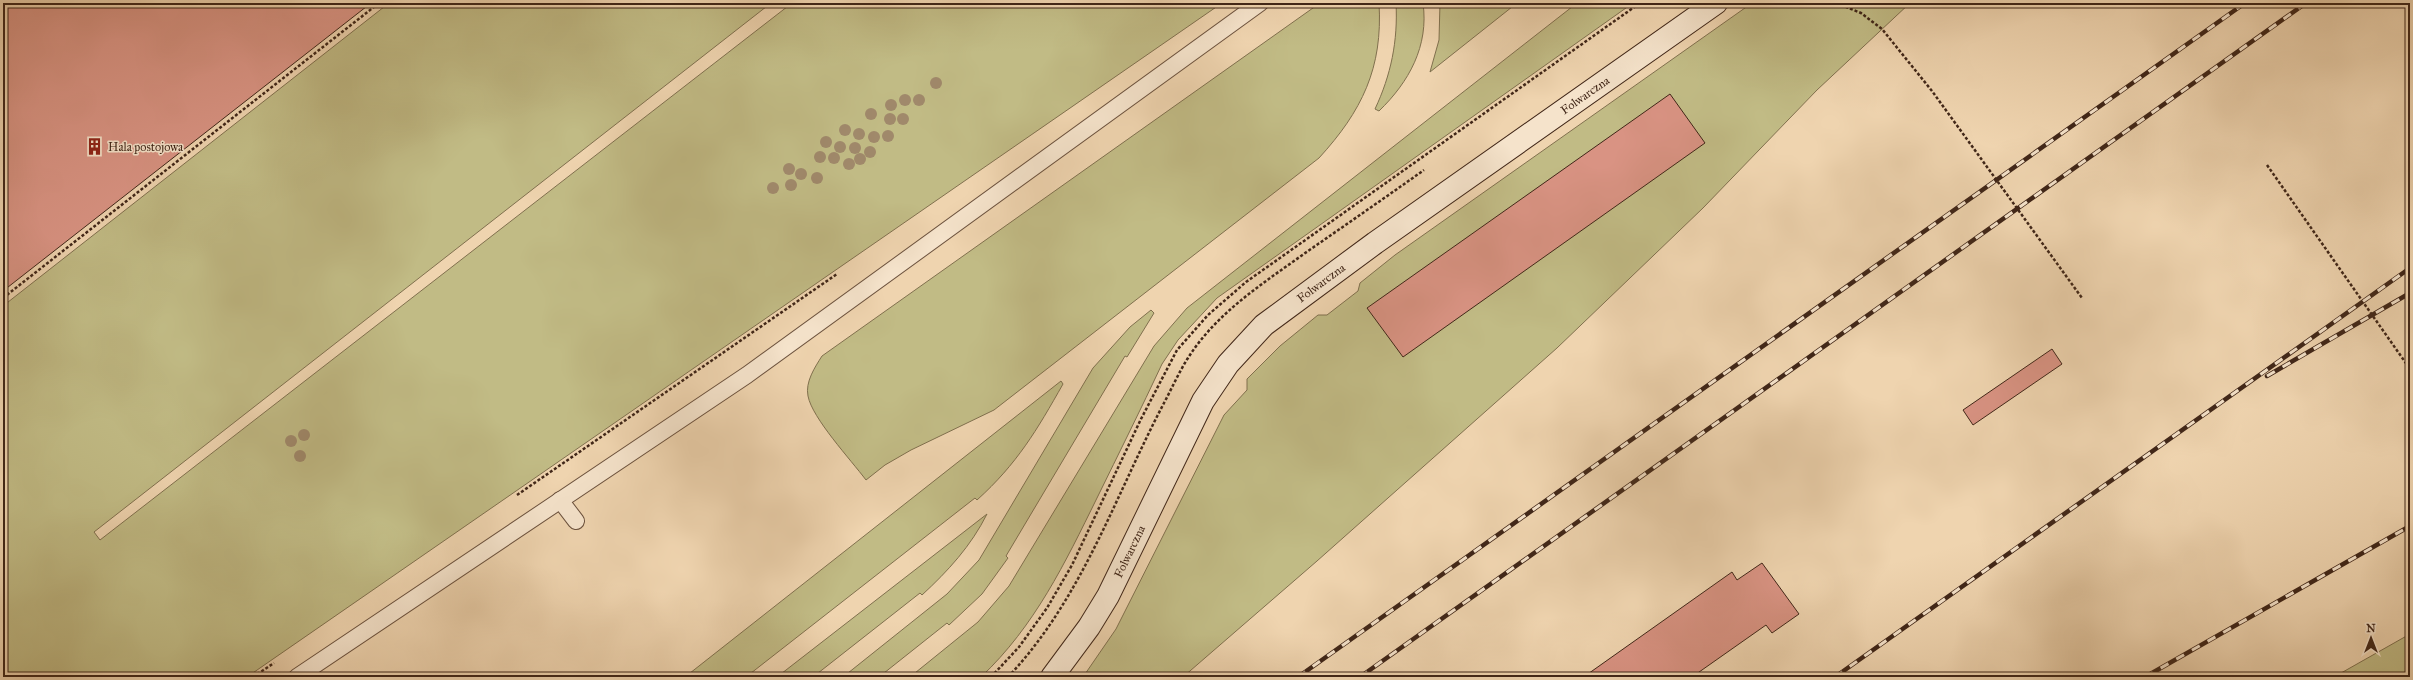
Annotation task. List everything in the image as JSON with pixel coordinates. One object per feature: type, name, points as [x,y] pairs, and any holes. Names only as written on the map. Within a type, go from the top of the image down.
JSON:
[{"type":"street","name":"Folwarczna","points":[[1052,677],[1090,627],[1108,596],[1203,401],[1221,373],[1241,348],[1264,325],[1375,243],[1713,4]]},
{"type":"lane","points":[[297,677],[747,375],[1260,3]]},
{"type":"lane","points":[[560,500],[576,521]]},
{"type":"path","points":[[3,298],[379,3]]},
{"type":"path","points":[[1836,3],[1861,13],[1882,29],[1932,91],[2082,298]]},
{"type":"path","points":[[2267,165],[2410,369]]},
{"type":"path","points":[[516,496],[844,270]]},
{"type":"path","points":[[253,677],[279,659]]},
{"type":"shaded area","points":[[389,3],[771,3],[94,532],[100,540],[792,3],[1222,3],[247,677],[11,677],[3,667],[3,306]]},
{"type":"shaded area","points":[[1320,3],[1379,3],[1379,26],[1377,48],[1367,87],[1347,123],[1319,158],[994,410],[911,450],[885,465],[866,480],[824,427],[811,405],[807,391],[809,380],[822,356]]},
{"type":"shaded area","points":[[1396,3],[1423,3],[1423,34],[1420,48],[1408,75],[1390,100],[1379,111],[1375,109],[1381,96],[1392,58],[1396,31]]},
{"type":"shaded area","points":[[1440,3],[1517,3],[1430,72],[1439,40]]},
{"type":"shaded area","points":[[1577,3],[1633,3],[1217,298],[1178,340],[1162,364],[1073,546],[1047,593],[1017,637],[981,677],[910,677],[978,622],[1009,586],[1154,346],[1187,308]]},
{"type":"shaded area","points":[[1752,3],[1910,3],[1817,90],[1703,208],[1557,348],[1317,561],[1183,677],[1083,677],[1116,629],[1224,415],[1247,390],[1247,379],[1280,346],[1318,315],[1327,315],[1358,291],[1360,283],[1395,255]]},
{"type":"shaded area","points":[[1151,310],[1154,313],[1127,357],[1125,356],[1006,556],[1008,558],[982,594],[949,625],[947,623],[879,677],[843,677],[947,594],[979,560],[1093,368],[1130,327]]},
{"type":"shaded area","points":[[1061,381],[1063,384],[1025,446],[1004,473],[977,500],[975,498],[746,677],[685,677]]},
{"type":"shaded area","points":[[987,514],[974,537],[958,558],[922,595],[920,593],[813,677],[777,677]]},
{"type":"shaded area","points":[[2410,634],[2410,677],[2334,677]]},
{"type":"building","name":"Hala postojowa","points":[[3,3],[371,3],[3,291]]},
{"type":"building","points":[[1670,94],[1705,143],[1403,357],[1367,308]]},
{"type":"building","points":[[2052,349],[2062,364],[1973,425],[1963,410]]},
{"type":"building","points":[[1762,563],[1799,614],[1772,633],[1766,625],[1692,677],[1585,676],[1732,572],[1737,580]]},
{"type":"railway","points":[[1298,677],[2245,3]]},
{"type":"railway","points":[[1360,677],[2306,3]]},
{"type":"railway","points":[[1835,677],[2410,268]]},
{"type":"railway","points":[[2267,376],[2410,293]]},
{"type":"railway","points":[[2145,677],[2410,526]]},
{"type":"place","name":"Hala postojowa","points":[[95,147]]}]
